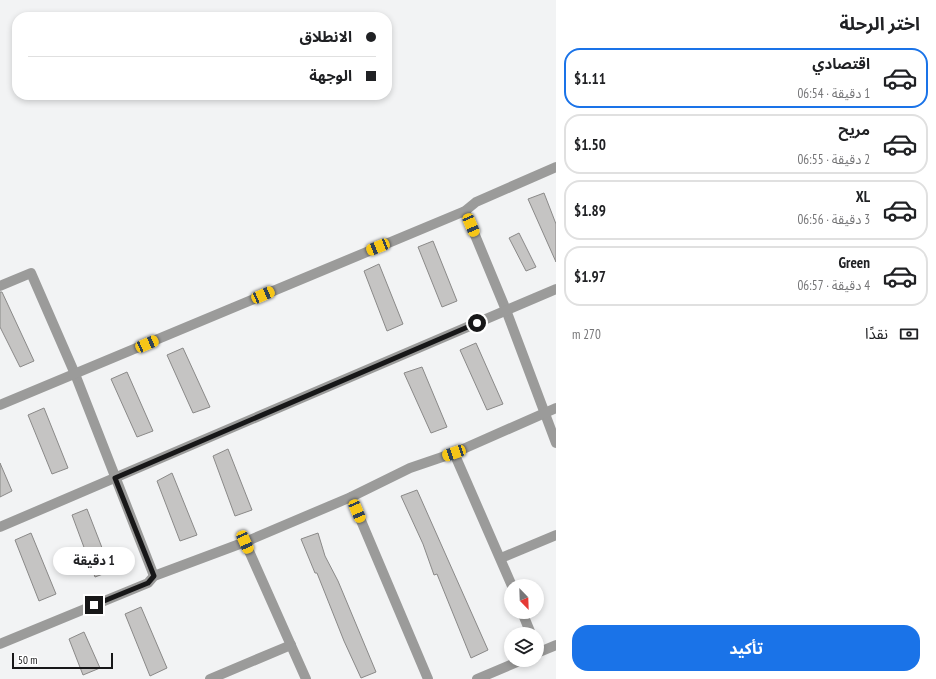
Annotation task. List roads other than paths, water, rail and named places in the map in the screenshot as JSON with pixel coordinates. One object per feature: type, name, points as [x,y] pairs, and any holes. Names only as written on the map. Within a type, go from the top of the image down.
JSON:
[{"type":"street","points":[[0,405],[465,211],[476,202],[556,168]]},
{"type":"street","points":[[465,211],[506,310],[556,443]]},
{"type":"street","points":[[0,286],[31,273],[75,374],[154,576]]},
{"type":"street","points":[[0,527],[506,310],[556,290]]},
{"type":"street","points":[[0,644],[148,583],[154,576],[245,542],[351,497],[410,468],[454,453],[556,408]]},
{"type":"street","points":[[454,453],[509,579]]},
{"type":"street","points":[[351,497],[428,679]]},
{"type":"street","points":[[501,558],[556,535]]},
{"type":"street","points":[[245,542],[306,679]]},
{"type":"street","points":[[210,679],[291,644]]},
{"type":"street","points":[[544,650],[556,645]]},
{"type":"street","points":[[477,679],[505,667]]}]
